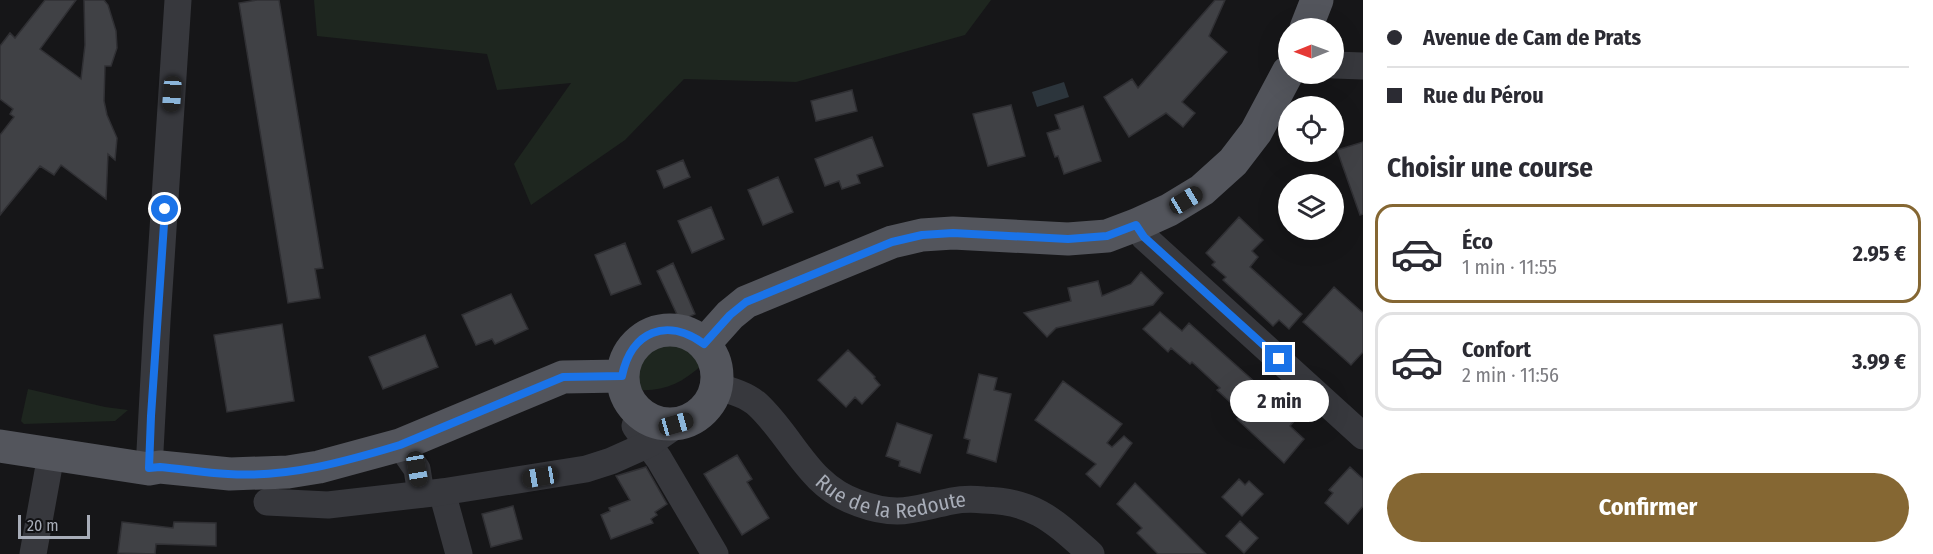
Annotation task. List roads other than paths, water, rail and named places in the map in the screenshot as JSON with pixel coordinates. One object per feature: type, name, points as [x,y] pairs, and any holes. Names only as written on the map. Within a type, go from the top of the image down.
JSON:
[{"type":"main road","points":[[1310,18],[1317,0]]},
{"type":"main road","points":[[704,344],[730,315],[746,302],[892,242],[922,235],[953,233],[1068,239],[1107,236],[1136,225],[1169,210],[1202,190],[1233,162],[1256,132],[1282,84]]},
{"type":"main road","points":[[660,330],[684,332],[704,344],[713,357],[717,372],[717,387],[711,401],[702,412],[690,420],[676,424],[663,424],[649,420],[641,428],[624,389],[622,376],[625,360],[633,347],[645,336],[660,330]]},
{"type":"main road","points":[[0,446],[149,468],[230,474],[288,472],[346,461],[400,445],[563,377],[622,376]]},
{"type":"street","points":[[149,468],[178,0]]},
{"type":"street","points":[[1344,65],[1363,66]]},
{"type":"street","points":[[1136,225],[1144,237],[1363,436]]},
{"type":"street","name":"Rue de la Redoute","points":[[717,387],[741,394],[758,406],[817,479],[836,494],[856,503],[884,511],[903,512],[954,501],[997,500],[1020,504],[1039,512],[1058,525],[1091,554]]},
{"type":"street","points":[[267,502],[328,505],[432,493],[586,469],[615,460],[641,428],[716,554]]},
{"type":"street","points":[[400,445],[432,493],[459,554]]},
{"type":"street","points":[[33,554],[51,455]]}]
